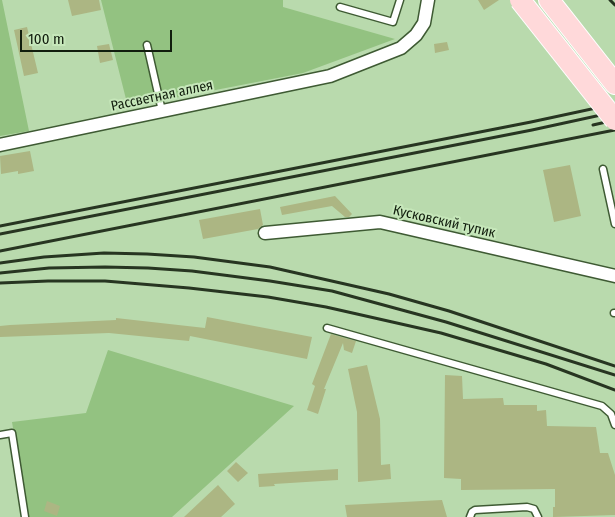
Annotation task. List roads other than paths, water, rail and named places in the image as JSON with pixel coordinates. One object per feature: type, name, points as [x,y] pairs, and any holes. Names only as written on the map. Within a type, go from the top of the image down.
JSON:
[{"type":"main road","points":[[520,0],[615,120]]},
{"type":"main road","points":[[549,0],[615,84]]},
{"type":"street","name":"Рассветная аллея","points":[[0,144],[330,76],[402,48],[416,35],[424,23],[428,0]]},
{"type":"street","name":"Кусковский тупик","points":[[265,233],[380,222],[615,276]]},
{"type":"lane","points":[[340,7],[393,22],[400,0]]},
{"type":"lane","points":[[147,45],[162,111]]},
{"type":"lane","points":[[603,169],[615,224]]},
{"type":"lane","points":[[327,328],[602,406],[610,414],[615,425]]},
{"type":"lane","points":[[0,435],[12,433],[25,517]]},
{"type":"lane","points":[[470,517],[475,510],[527,507],[534,509],[538,517]]},
{"type":"railway","points":[[610,0],[615,5]]},
{"type":"railway","points":[[0,226],[615,104]]},
{"type":"railway","points":[[0,234],[532,130],[615,112]]},
{"type":"railway","points":[[593,125],[615,120]]},
{"type":"railway","points":[[0,251],[615,130]]},
{"type":"railway","points":[[0,263],[44,257],[104,253],[194,257],[270,267],[389,294],[449,311],[615,366]]},
{"type":"railway","points":[[0,273],[49,268],[148,268],[192,271],[332,291],[446,322],[615,375]]},
{"type":"railway","points":[[0,283],[105,281],[268,297],[326,307],[441,333],[546,364],[615,390]]}]
